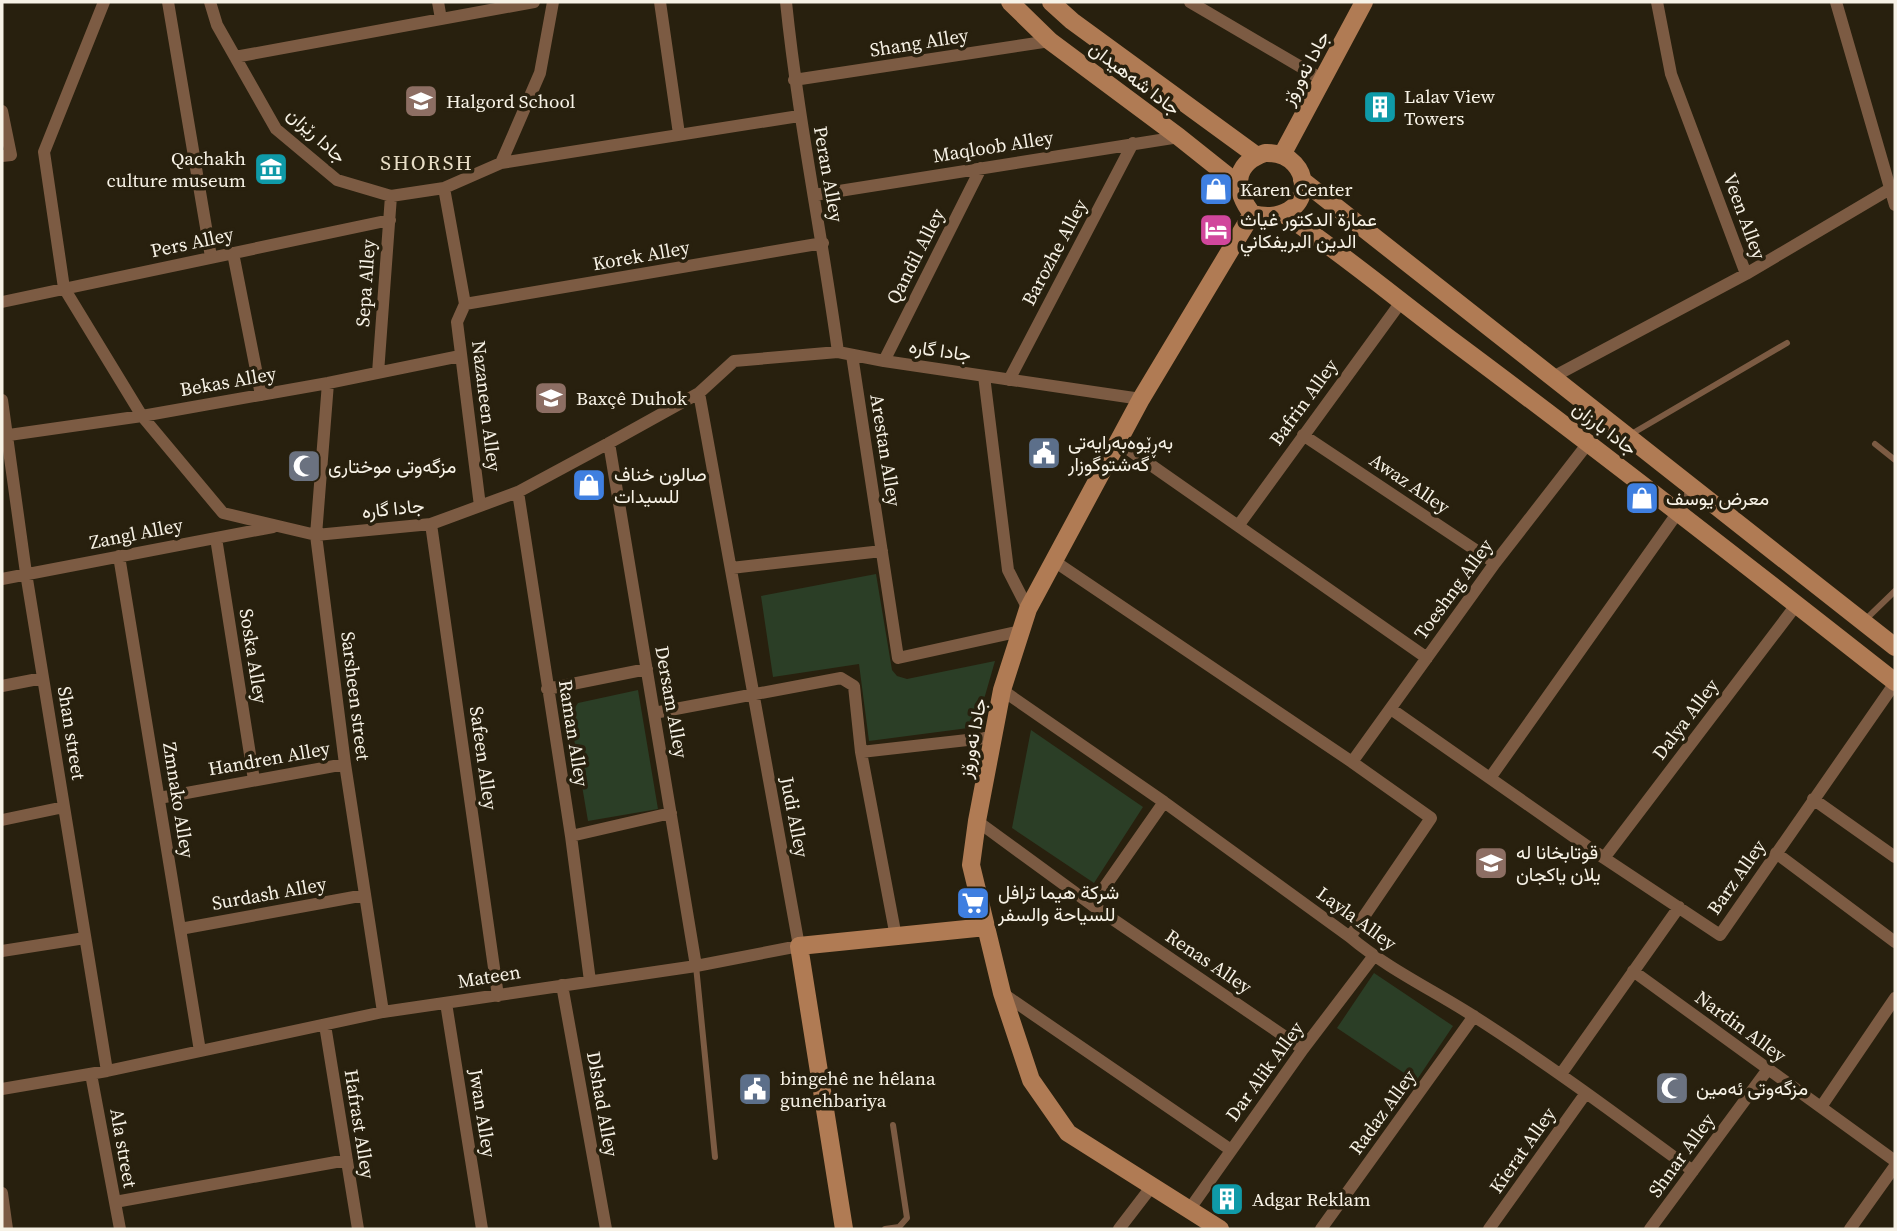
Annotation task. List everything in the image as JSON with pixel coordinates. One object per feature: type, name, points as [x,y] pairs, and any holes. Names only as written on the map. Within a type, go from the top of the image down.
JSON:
[{"type":"main road","name":"جادا شەهیدان","points":[[1010,2],[1050,41],[1238,184]]},
{"type":"main road","name":"جادا شەهیدان","points":[[1051,2],[1072,21],[1256,156]]},
{"type":"main road","name":"جادا نەورۆز","points":[[1282,155],[1364,2]]},
{"type":"main road","points":[[1274,153],[1282,155],[1296,165],[1303,180],[1299,200],[1284,214],[1266,217],[1252,214],[1243,202],[1238,184],[1243,167],[1256,156],[1274,153]]},
{"type":"main road","name":"جادا بارزان","points":[[1303,180],[1693,491],[1895,648]]},
{"type":"main road","name":"جادا نەورۆز","points":[[1220,1229],[1068,1133],[1031,1080],[1002,993],[971,865],[1002,690],[1028,609],[1141,398],[1252,214]]},
{"type":"main road","name":"جادا بارزان","points":[[1284,214],[1331,246],[1401,302],[1589,442],[1895,682]]},
{"type":"main road","name":"Mateen","points":[[799,946],[986,927]]},
{"type":"main road","points":[[799,946],[844,1229]]},
{"type":"street","points":[[168,2],[211,257]]},
{"type":"street","name":"جادا رێزان","points":[[210,2],[217,25],[276,129],[337,180],[391,196],[444,188],[501,163],[799,116]]},
{"type":"street","points":[[438,2],[441,19]]},
{"type":"street","points":[[235,57],[534,2]]},
{"type":"street","points":[[501,163],[540,73],[552,2]]},
{"type":"street","points":[[660,2],[679,134]]},
{"type":"street","name":"Peran Alley","points":[[786,2],[799,116],[845,354]]},
{"type":"street","points":[[1190,2],[1323,80]]},
{"type":"street","name":"Veen Alley","points":[[1551,378],[1746,274],[1671,74],[1657,2]]},
{"type":"street","points":[[1836,2],[1893,187],[1895,205]]},
{"type":"street","name":"جادا گارە","points":[[102,4],[44,152],[65,288],[142,416],[223,513],[316,536],[431,524],[518,492],[699,393],[734,361],[845,354],[884,362],[1141,398]]},
{"type":"street","name":"Shang Alley","points":[[794,80],[1050,41]]},
{"type":"street","points":[[2,111],[6,156]]},
{"type":"street","name":"Maqloob Alley","points":[[814,195],[1179,137]]},
{"type":"street","name":"Barozhe Alley","points":[[1009,380],[1133,143]]},
{"type":"street","name":"Qandil Alley","points":[[884,362],[981,168]]},
{"type":"street","points":[[1746,274],[1893,187]]},
{"type":"street","name":"Nazaneen Alley","points":[[444,188],[465,304],[457,323],[480,506]]},
{"type":"street","name":"Sepa Alley","points":[[378,373],[391,196]]},
{"type":"street","name":"Pers Alley","points":[[2,302],[390,220]]},
{"type":"street","name":"Korek Alley","points":[[465,304],[823,243]]},
{"type":"street","points":[[233,253],[261,395]]},
{"type":"street","name":"Bafrin Alley","points":[[1238,526],[1401,302]]},
{"type":"street","name":"Arestan Alley","points":[[845,354],[882,551],[898,658],[1021,631]]},
{"type":"street","name":"Bekas Alley","points":[[5,436],[142,416],[460,356]]},
{"type":"street","points":[[984,376],[1008,570],[1028,609]]},
{"type":"street","name":"Sarsheen street","points":[[328,383],[316,536],[345,764],[383,1012]]},
{"type":"street","name":"Judi Alley","points":[[699,393],[799,946]]},
{"type":"street","name":"Shan street","points":[[2,400],[26,573],[107,1071]]},
{"type":"street","name":"Awaz Alley","points":[[1303,435],[1495,563]]},
{"type":"street","points":[[1118,442],[1427,658]]},
{"type":"street","name":"Toeshng Alley","points":[[1352,762],[1495,563],[1589,442]]},
{"type":"street","name":"Dersam Alley","points":[[609,443],[696,967]]},
{"type":"street","points":[[1490,778],[1693,491]]},
{"type":"street","name":"Raman Alley","points":[[518,492],[571,836],[590,981]]},
{"type":"street","name":"Safeen Alley","points":[[431,524],[499,996]]},
{"type":"street","name":"Zangl Alley","points":[[2,579],[278,526]]},
{"type":"street","name":"Soska Alley","points":[[216,538],[254,780]]},
{"type":"street","points":[[730,568],[882,551]]},
{"type":"street","name":"Zmnako Alley","points":[[119,556],[200,1051]]},
{"type":"street","points":[[1054,561],[1352,762],[1430,818],[1350,937]]},
{"type":"street","name":"Dalya Alley","points":[[1604,858],[1797,604]]},
{"type":"street","points":[[547,689],[646,669]]},
{"type":"street","points":[[2,686],[43,678]]},
{"type":"street","points":[[654,713],[841,678],[854,686],[861,752],[896,937]]},
{"type":"street","name":"Barz Alley","points":[[1391,709],[1604,858],[1720,935],[1895,682]]},
{"type":"street","name":"Layla Alley","points":[[1002,690],[1164,802],[1350,937],[1373,957],[1474,1016],[1561,1074],[1693,1171]]},
{"type":"street","points":[[1883,701],[1895,709]]},
{"type":"street","points":[[861,752],[994,737]]},
{"type":"street","name":"Handren Alley","points":[[159,798],[345,764]]},
{"type":"street","points":[[1813,799],[1895,857]]},
{"type":"street","points":[[1092,905],[1164,802]]},
{"type":"street","points":[[2,820],[64,807]]},
{"type":"street","points":[[571,836],[671,813]]},
{"type":"street","name":"Renas Alley","points":[[977,821],[1092,905],[1303,1049]]},
{"type":"street","points":[[1776,853],[1895,942]]},
{"type":"street","name":"Surdash Alley","points":[[180,929],[365,895]]},
{"type":"street","points":[[1561,1074],[1679,906]]},
{"type":"street","points":[[2,951],[85,937]]},
{"type":"street","name":"Mateen","points":[[2,1089],[107,1071],[383,1012],[696,967],[799,946]]},
{"type":"street","name":"Dar Alik Alley","points":[[1189,1210],[1303,1049],[1373,957]]},
{"type":"street","name":"Nardin Alley","points":[[1633,971],[1895,1164]]},
{"type":"street","name":"Dlshad Alley","points":[[562,985],[606,1229]]},
{"type":"street","points":[[1002,993],[1231,1150]]},
{"type":"street","points":[[1821,1108],[1895,998]]},
{"type":"street","name":"Jwan Alley","points":[[446,1003],[482,1229]]},
{"type":"street","name":"Radaz Alley","points":[[1321,1229],[1474,1016]]},
{"type":"street","name":"Hafrast Alley","points":[[325,1025],[358,1229]]},
{"type":"street","name":"Shnar Alley","points":[[1650,1229],[1768,1069]]},
{"type":"street","name":"Ala street","points":[[91,1074],[120,1229]]},
{"type":"street","name":"Kierat Alley","points":[[1489,1229],[1586,1093]]},
{"type":"street","points":[[115,1202],[346,1160]]},
{"type":"street","points":[[1850,1229],[1895,1164]]},
{"type":"street","points":[[1119,1229],[1152,1186]]},
{"type":"street","points":[[2,1193],[5,1224]]},
{"type":"lane","points":[[1627,437],[1787,343]]},
{"type":"lane","points":[[1875,444],[1895,460]]},
{"type":"lane","points":[[1863,622],[1895,591]]},
{"type":"lane","points":[[696,967],[715,1157]]},
{"type":"lane","points":[[885,1229],[899,1227],[907,1218],[893,1125]]},
{"type":"green space","points":[[876,574],[892,670],[897,676],[907,679],[995,661],[976,727],[869,741],[859,664],[773,677],[761,596]]},
{"type":"green space","points":[[638,690],[658,809],[588,821],[570,715],[578,703]]},
{"type":"green space","points":[[1031,730],[1143,807],[1094,883],[1012,828]]},
{"type":"green space","points":[[1374,973],[1453,1026],[1416,1081],[1337,1028]]},
{"type":"place","name":"Halgord School","points":[[421,101]]},
{"type":"place","name":"Lalav View Towers","points":[[1380,107]]},
{"type":"place","name":"Qachakh culture museum","points":[[271,169]]},
{"type":"place","name":"Karen Center","points":[[1216,189]]},
{"type":"place","name":"عمارة الدكتور غياث الدين البريفكاني","points":[[1216,230]]},
{"type":"place","name":"Baxçê Duhok","points":[[551,398]]},
{"type":"place","name":"بەڕێوەبەرایەتی گەشتوگوزار","points":[[1044,453]]},
{"type":"place","name":"مزگەوتی موختاری","points":[[304,466]]},
{"type":"place","name":"صالون خناف للسيدات","points":[[589,485]]},
{"type":"place","name":"معرض يوسف","points":[[1642,498]]},
{"type":"place","name":"قوتابخانا له يلان ياكجان","points":[[1491,863]]},
{"type":"place","name":"شركة هيما ترافل للسياحة والسفر","points":[[973,903]]},
{"type":"place","name":"مزگەوتی ئەمین","points":[[1672,1088]]},
{"type":"place","name":"bingehê ne hêlana gunehbariya","points":[[755,1089]]},
{"type":"place","name":"Adgar Reklam","points":[[1227,1199]]},
{"type":"district","name":"SHORSH","points":[[427,163]]}]
